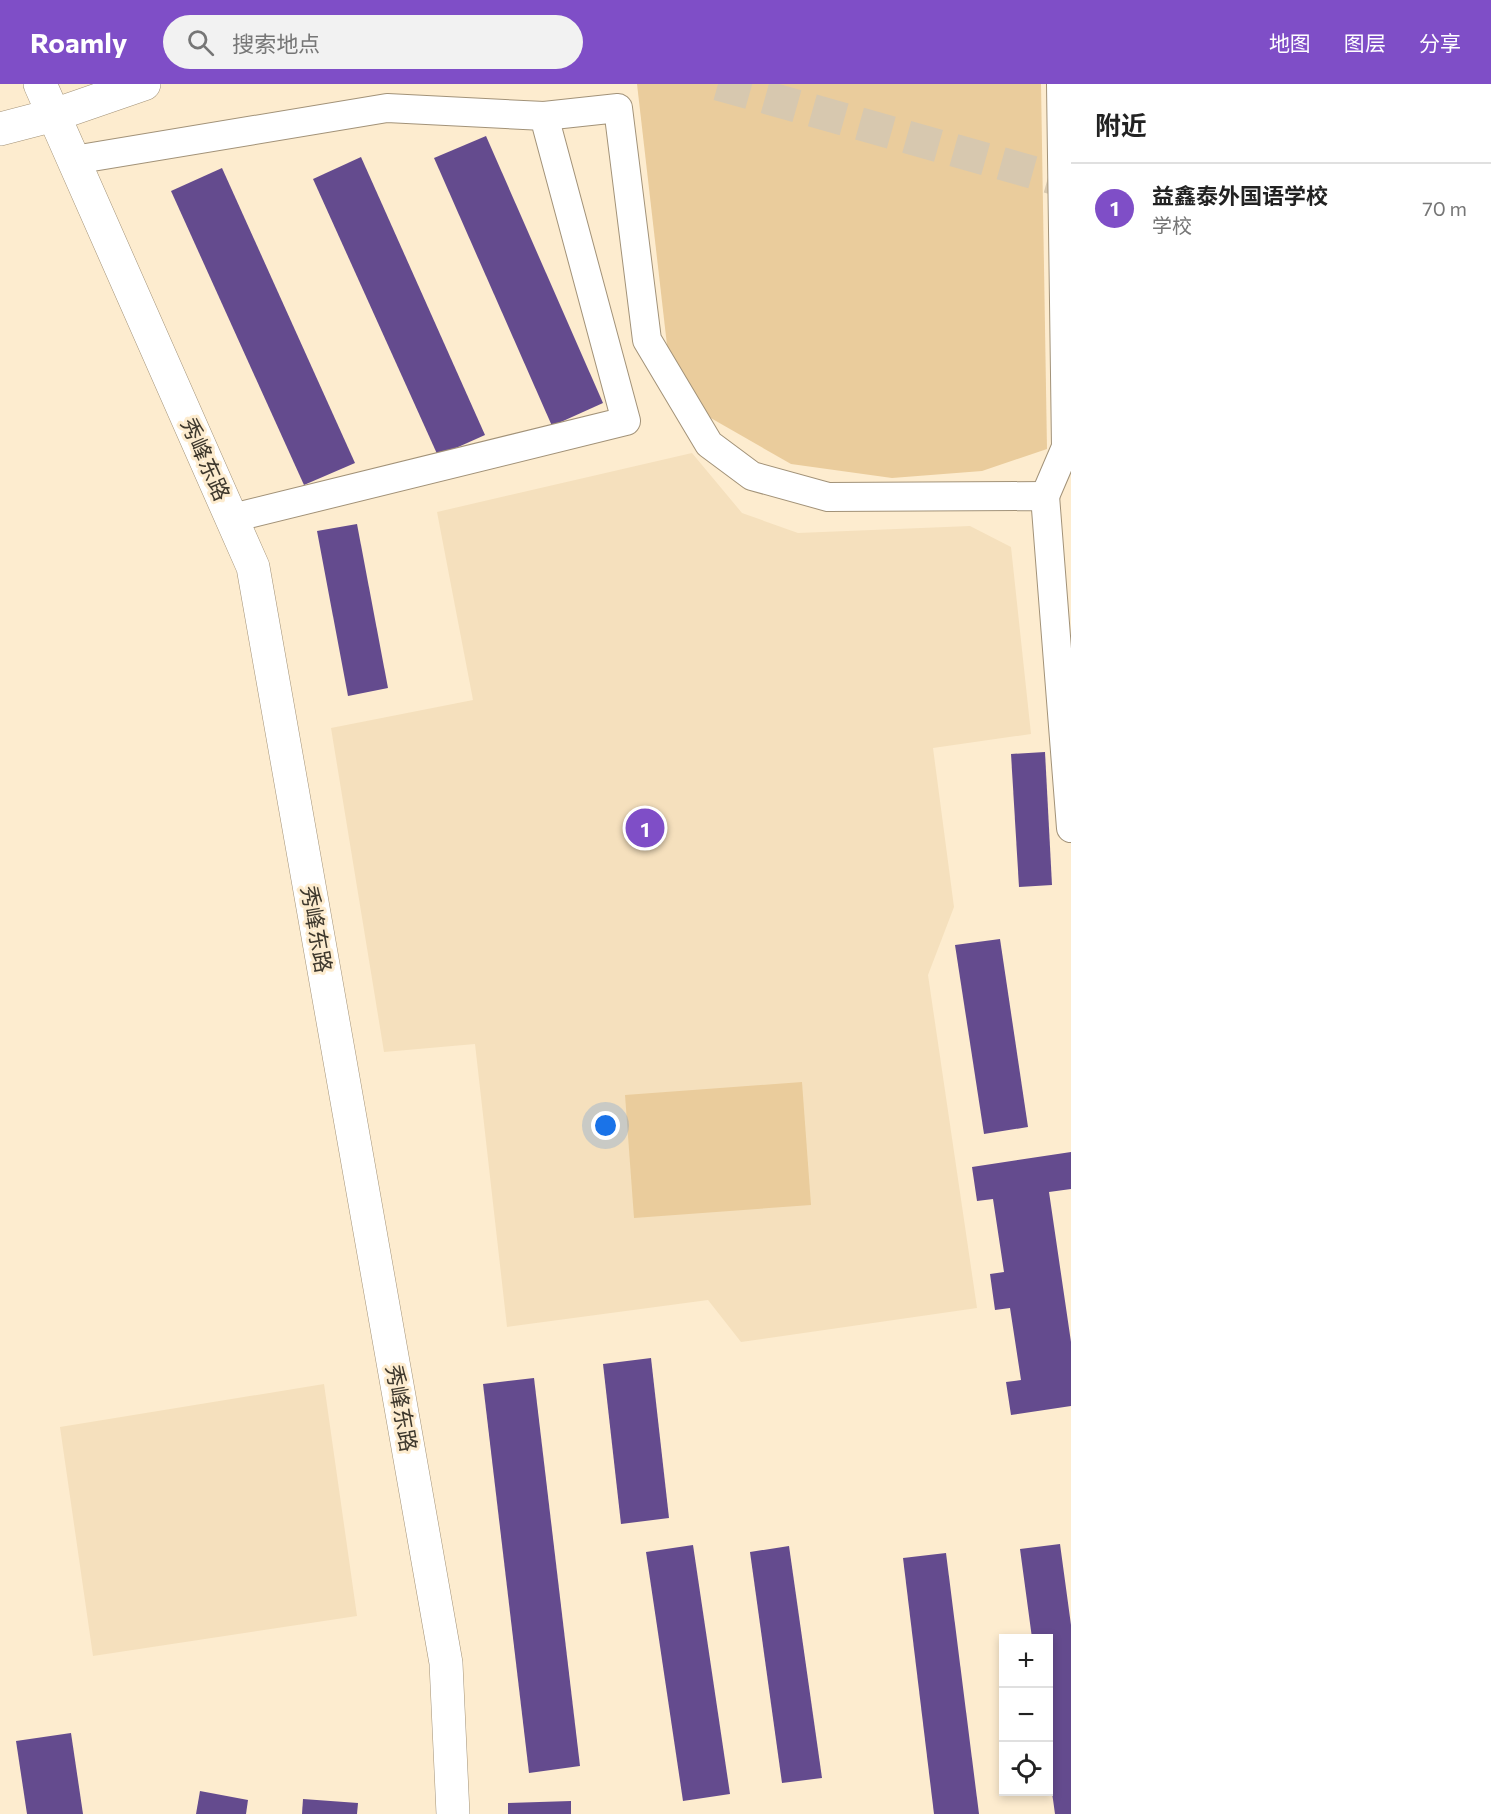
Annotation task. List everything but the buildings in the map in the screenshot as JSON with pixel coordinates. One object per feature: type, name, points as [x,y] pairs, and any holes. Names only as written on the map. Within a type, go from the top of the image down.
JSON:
[{"type":"street","name":"秀峰东路","points":[[40,84],[253,567],[446,1663],[453,1814]]},
{"type":"street","points":[[0,129],[54,115],[144,84]]},
{"type":"street","points":[[1061,84],[1066,447],[1045,496],[1071,828]]},
{"type":"street","points":[[74,160],[387,108],[544,116],[618,108],[647,340],[709,444],[752,476],[828,497],[1045,496]]},
{"type":"street","points":[[232,518],[626,421],[544,116]]},
{"type":"shaded area","points":[[637,84],[1041,84],[1047,449],[982,471],[892,478],[791,464],[702,413],[667,345]]},
{"type":"shaded area","points":[[692,453],[742,513],[798,533],[970,526],[1011,547],[1031,734],[933,748],[954,907],[928,975],[977,1308],[741,1342],[708,1300],[507,1327],[475,1044],[384,1052],[331,728],[473,700],[437,512]]},
{"type":"shaded area","points":[[802,1082],[811,1205],[634,1218],[625,1095]]},
{"type":"shaded area","points":[[324,1384],[357,1616],[93,1656],[60,1427]]},
{"type":"tunnel","points":[[718,84],[1071,183]]},
{"type":"place","name":"益鑫泰外国语学校","points":[[645,828]]}]
